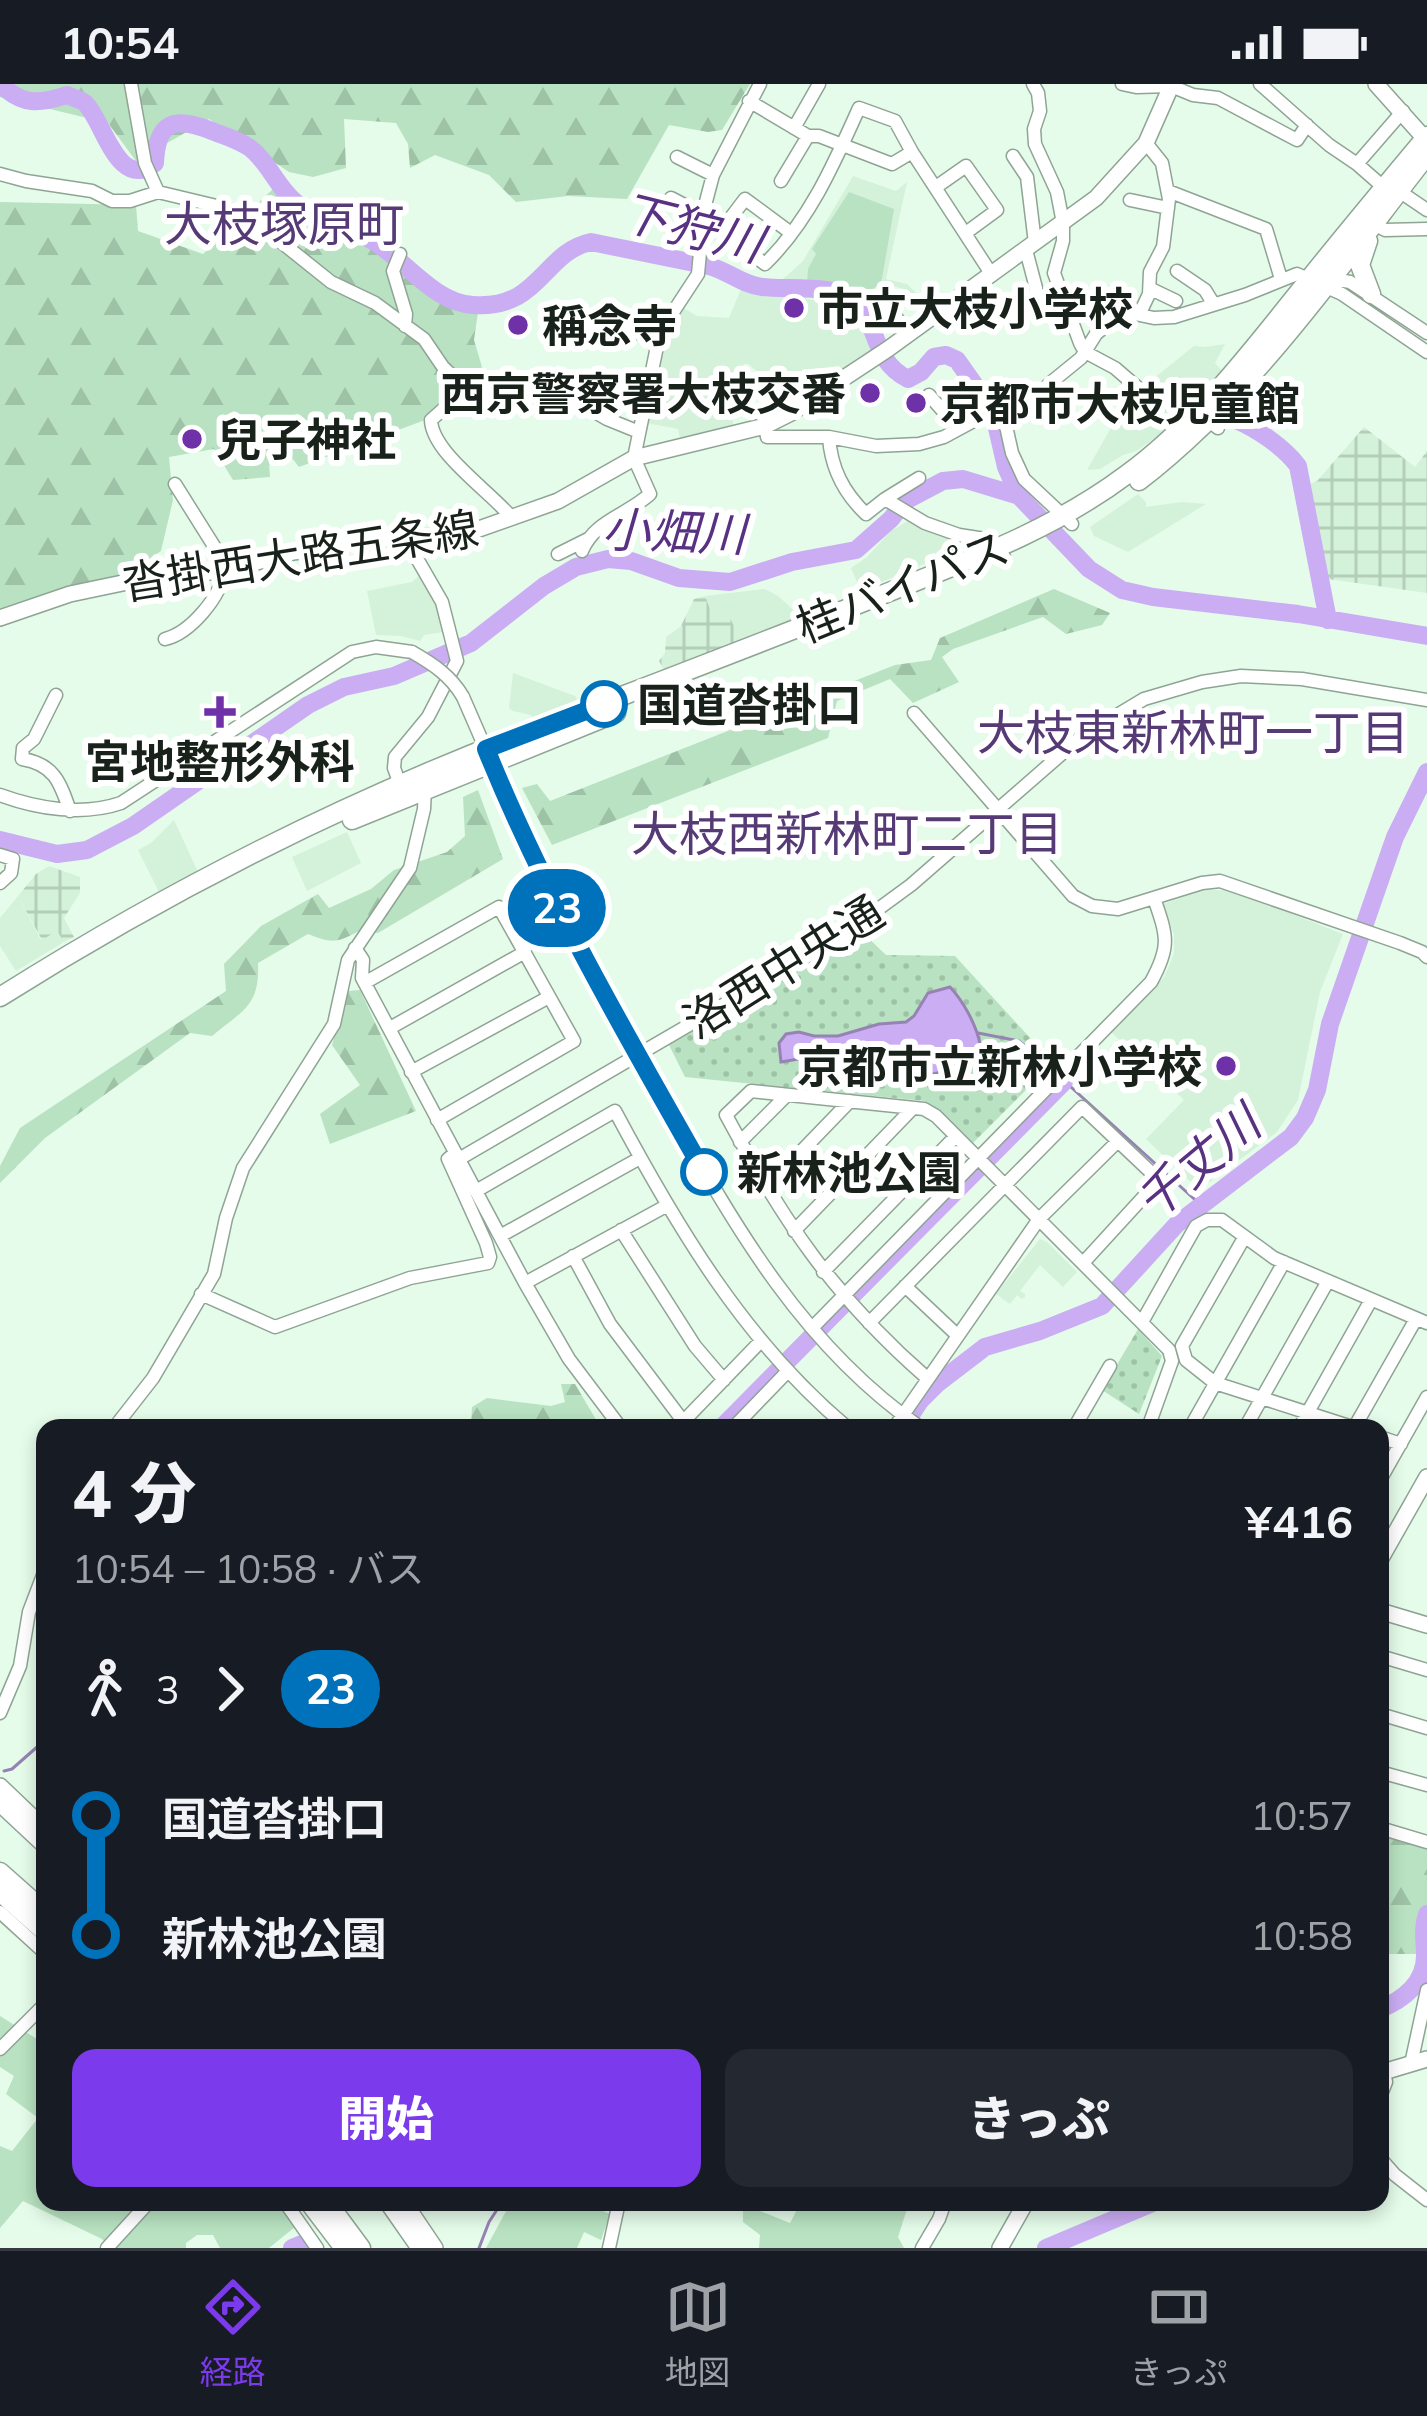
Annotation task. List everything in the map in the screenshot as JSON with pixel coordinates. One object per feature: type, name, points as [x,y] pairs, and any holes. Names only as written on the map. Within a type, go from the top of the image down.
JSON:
[{"type":"highway","name":"桂バイパス","points":[[0,997],[238,861],[488,756],[1001,553],[1135,484],[1178,451],[1266,358],[1427,143]]},
{"type":"highway","points":[[1371,294],[1360,265],[1387,202]]},
{"type":"highway","name":"桂バイパス","points":[[0,1010],[140,925],[402,791],[425,789],[488,756]]},
{"type":"highway","points":[[0,1872],[36,1904]]},
{"type":"highway","points":[[0,1892],[36,1924]]},
{"type":"highway","points":[[316,2211],[344,2248]]},
{"type":"highway","points":[[334,2211],[361,2248]]},
{"type":"main road","points":[[1376,84],[1427,143]]},
{"type":"main road","name":"沓掛西大路五条線","points":[[0,618],[70,594],[156,576],[226,571],[293,553],[404,536],[460,536],[558,500],[634,458],[765,426],[907,335],[1096,198],[1147,143],[1172,85]]},
{"type":"main road","points":[[1389,1544],[1427,1477]]},
{"type":"main road","points":[[1389,1613],[1427,1624]]},
{"type":"main road","points":[[0,1786],[36,1820]]},
{"type":"main road","points":[[0,1804],[36,1838]]},
{"type":"main road","points":[[1389,2070],[1419,2062]]},
{"type":"main road","points":[[393,2211],[419,2248]]},
{"type":"main road","points":[[410,2211],[435,2248]]},
{"type":"main road","points":[[1000,2248],[1021,2211]]},
{"type":"street","points":[[131,84],[147,170],[158,192]]},
{"type":"street","points":[[562,549],[585,545],[594,530],[650,494],[634,458],[661,332],[698,274],[713,175],[760,84]]},
{"type":"street","points":[[794,128],[819,84]]},
{"type":"street","points":[[1034,84],[1040,111],[1035,144],[1057,192],[1063,223],[1054,273],[1085,352],[1115,368],[1145,394],[1188,405],[1208,420]]},
{"type":"street","points":[[1122,84],[1172,85],[1193,95],[1218,98],[1297,140],[1307,125]]},
{"type":"street","points":[[1260,84],[1357,164],[1387,202],[1427,210]]},
{"type":"street","points":[[749,101],[808,136],[892,164],[912,152]]},
{"type":"street","points":[[723,228],[765,264],[813,202],[859,108],[896,121],[992,275]]},
{"type":"street","points":[[1357,164],[1403,111]]},
{"type":"street","points":[[782,181],[808,136]]},
{"type":"street","points":[[1140,314],[1150,289],[1150,272],[1163,247],[1168,208],[1162,163],[1147,143]]},
{"type":"street","points":[[1013,156],[1031,173],[1030,246],[1036,302]]},
{"type":"street","points":[[677,157],[713,175]]},
{"type":"street","points":[[936,187],[966,166],[997,210],[967,232]]},
{"type":"street","points":[[0,174],[92,191],[112,201],[158,192],[250,214],[331,282],[375,303],[424,339],[443,367],[466,388],[491,392],[525,380],[541,380],[607,419],[639,431]]},
{"type":"street","points":[[1168,191],[1266,229],[1281,279]]},
{"type":"street","points":[[671,198],[694,210],[703,223],[723,228]]},
{"type":"street","points":[[723,228],[745,200],[791,233]]},
{"type":"street","points":[[1130,200],[1168,208]]},
{"type":"street","points":[[1387,202],[1385,230],[1427,229]]},
{"type":"street","points":[[398,258],[392,271],[406,314],[405,326]]},
{"type":"street","points":[[1177,271],[1205,290],[1213,303]]},
{"type":"street","points":[[765,426],[767,437],[829,437],[876,446],[919,444],[944,437],[981,416],[1024,414],[1104,326],[1122,315],[1174,317],[1297,274],[1347,280],[1427,333]]},
{"type":"street","points":[[1327,279],[1427,352]]},
{"type":"street","points":[[1150,289],[1176,301]]},
{"type":"street","points":[[889,305],[907,335]]},
{"type":"street","points":[[622,320],[637,333],[661,332]]},
{"type":"street","points":[[466,388],[431,420],[432,432],[512,518]]},
{"type":"street","points":[[929,395],[958,428]]},
{"type":"street","points":[[998,416],[1016,477],[1065,522]]},
{"type":"street","points":[[829,437],[830,457],[847,496],[866,514],[919,478]]},
{"type":"street","points":[[165,639],[193,622],[217,592],[226,571],[176,484]]},
{"type":"street","points":[[886,500],[959,535],[985,539],[1001,553]]},
{"type":"street","points":[[402,791],[395,758],[428,717],[457,662],[442,602],[404,536]]},
{"type":"street","points":[[0,795],[70,811],[99,811],[121,803],[352,652],[376,646],[412,652],[438,667],[463,698],[561,916],[732,1221],[780,1291],[817,1334],[903,1419]]},
{"type":"street","name":"洛西中央通","points":[[457,1156],[840,938],[911,885],[1081,737],[1144,699],[1241,676],[1302,679],[1427,700]]},
{"type":"street","points":[[56,695],[34,740],[17,759],[49,767],[70,811]]},
{"type":"street","points":[[914,713],[1073,896],[1093,906],[1118,909],[1220,881],[1426,954]]},
{"type":"street","points":[[121,1419],[153,1378],[214,1274],[243,1168],[334,1024],[348,960],[410,868],[425,789]]},
{"type":"street","points":[[0,855],[13,859],[11,873],[0,883]]},
{"type":"street","points":[[817,1334],[1151,982],[1167,937],[1154,898]]},
{"type":"street","points":[[366,982],[499,907],[574,1041],[437,1120]]},
{"type":"street","points":[[355,949],[363,960],[362,978],[525,1282],[569,1359],[614,1419]]},
{"type":"street","points":[[390,1028],[525,952]]},
{"type":"street","points":[[411,1072],[550,997]]},
{"type":"street","points":[[927,1378],[823,1272],[766,1188],[726,1115],[751,1091],[924,1109],[936,1116],[1169,1350],[1172,1361],[1151,1419]]},
{"type":"street","points":[[740,1142],[788,1094]]},
{"type":"street","points":[[766,1188],[850,1101]]},
{"type":"street","points":[[869,1323],[1082,1107],[1159,1180],[1083,1263]]},
{"type":"street","points":[[794,1231],[913,1108]]},
{"type":"street","points":[[476,1191],[615,1111],[666,1206],[760,1342],[837,1419]]},
{"type":"street","points":[[823,1272],[956,1136]]},
{"type":"street","points":[[910,1419],[927,1378],[1039,1219],[1118,1142]]},
{"type":"street","points":[[201,1294],[275,1327],[410,1278],[488,1263],[487,1243],[448,1159],[457,1156]]},
{"type":"street","points":[[500,1236],[640,1158]]},
{"type":"street","points":[[525,1282],[666,1206]]},
{"type":"street","points":[[1142,1322],[1196,1226],[1222,1220],[1283,1262],[1422,1321],[1360,1419]]},
{"type":"street","points":[[621,1230],[683,1327],[724,1379]]},
{"type":"street","points":[[1244,1238],[1182,1346],[1186,1360],[1215,1383],[1326,1419]]},
{"type":"street","points":[[573,1256],[610,1324],[676,1419]]},
{"type":"street","points":[[1195,1419],[1283,1262]]},
{"type":"street","points":[[1250,1419],[1328,1281]]},
{"type":"street","points":[[905,1286],[957,1335]]},
{"type":"street","points":[[1304,1419],[1371,1300]]},
{"type":"street","points":[[686,1419],[760,1342]]},
{"type":"street","points":[[1079,1419],[1110,1366]]},
{"type":"street","points":[[742,1419],[788,1371]]},
{"type":"street","points":[[1389,1465],[1427,1397]]},
{"type":"street","points":[[829,1419],[832,1415]]},
{"type":"street","points":[[1389,1440],[1401,1444]]},
{"type":"street","points":[[0,1713],[20,1666],[28,1612],[36,1592]]},
{"type":"street","points":[[1389,1659],[1427,1670]]},
{"type":"street","points":[[1389,1717],[1427,1728]]},
{"type":"street","points":[[1389,1774],[1427,1785]]},
{"type":"street","points":[[1389,1831],[1427,1842]]},
{"type":"street","points":[[0,1912],[36,1945]]},
{"type":"street","points":[[1419,2062],[1427,1990]]},
{"type":"street","points":[[0,2049],[36,2013]]},
{"type":"street","points":[[1389,2168],[1427,2200]]},
{"type":"street","points":[[107,2248],[141,2211]]},
{"type":"street","points":[[292,2211],[317,2248]]},
{"type":"street","points":[[609,2248],[617,2211]]},
{"type":"street","points":[[922,2248],[942,2211]]},
{"type":"shaded area","name":"市立大枝小学校","points":[[853,176],[896,191],[907,182],[886,279],[907,284],[919,296],[943,304],[937,309],[913,299],[904,289],[884,284],[862,296],[832,283],[807,284],[806,299],[850,304],[864,317],[873,351],[861,361],[829,372],[824,386],[797,403],[744,364],[733,387],[733,431],[681,442],[678,429],[646,423],[662,340],[680,306],[697,316],[729,318],[741,289],[790,296],[791,283],[781,281],[803,261]]},
{"type":"shaded area","points":[[1225,344],[1215,363],[1222,371],[1195,401],[1165,398],[1143,387],[1194,346]]},
{"type":"shaded area","points":[[1133,389],[1188,407],[1136,451],[1100,469],[1087,470]]},
{"type":"shaded area","points":[[1364,427],[1415,467],[1427,451],[1427,593],[1328,579],[1310,484]]},
{"type":"shaded area","points":[[1138,494],[1146,507],[1206,504],[1128,552],[1094,536],[1090,527]]},
{"type":"shaded area","points":[[911,519],[980,540],[861,591],[851,568]]},
{"type":"shaded area","points":[[420,575],[439,609],[444,632],[424,635],[420,641],[376,635],[367,591],[412,582]]},
{"type":"shaded area","points":[[765,589],[800,616],[741,640],[730,618],[714,619],[705,596]]},
{"type":"shaded area","points":[[705,596],[714,619],[730,618],[741,640],[664,670],[659,661],[666,637],[681,626],[694,599]]},
{"type":"shaded area","points":[[513,673],[577,699],[533,719],[513,711],[509,708]]},
{"type":"shaded area","points":[[174,820],[198,872],[159,892],[138,850]]},
{"type":"shaded area","points":[[347,832],[361,863],[307,891],[292,857]]},
{"type":"shaded area","points":[[49,866],[80,877],[80,893],[64,918],[74,937],[64,942],[57,931],[42,940],[18,896]]},
{"type":"shaded area","name":"京都市立新林小学校","points":[[1202,890],[1230,890],[1343,934],[1320,992],[1298,1100],[1277,1132],[1199,1190],[1146,1139],[1184,1100],[1111,1032],[1169,966],[1174,935],[1163,904]]},
{"type":"shaded area","points":[[18,896],[41,940],[57,931],[64,942],[16,971],[0,946],[0,918]]},
{"type":"shaded area","points":[[950,987],[968,1013],[980,1044],[945,1070],[928,1075],[891,1064],[884,1068],[875,1056],[843,1060],[816,1056],[781,1062],[779,1043],[786,1034],[838,1036],[906,1022],[928,993]]},
{"type":"shaded area","points":[[1040,1239],[1077,1272],[1063,1287],[1040,1265],[1020,1291],[1025,1297],[1017,1295],[1010,1304],[996,1294]]},
{"type":"green space","points":[[0,84],[750,84],[722,130],[669,125],[627,199],[568,196],[516,202],[489,175],[435,155],[410,168],[408,144],[396,123],[344,119],[346,168],[313,177],[289,172],[209,119],[136,161],[108,123],[0,97]]},
{"type":"green space","points":[[273,189],[478,312],[474,340],[482,367],[425,420],[299,467],[274,435],[268,447],[270,477],[233,480],[214,449],[169,457],[173,500],[161,551],[130,572],[0,611],[0,202],[136,205],[138,231],[203,254]]},
{"type":"green space","points":[[849,192],[894,209],[881,284],[864,294],[832,282],[807,283],[816,254],[812,249]]},
{"type":"green space","points":[[1054,589],[1110,613],[1102,625],[1066,634],[1043,617],[953,649],[942,657],[959,682],[913,703],[890,679],[837,701],[828,738],[552,845],[522,788],[537,784],[550,801],[895,665],[931,660],[940,638]]},
{"type":"green space","points":[[478,790],[503,859],[378,933],[361,930],[335,941],[308,934],[258,963],[256,989],[241,1013],[212,1036],[190,1033],[45,1138],[0,1183],[0,1166],[20,1128],[226,991],[224,964],[261,926],[318,894],[329,908],[371,889],[394,870],[447,852],[465,836],[463,797]]},
{"type":"green space","name":"新林池公園","points":[[861,931],[886,955],[955,956],[1053,1063],[973,1143],[925,1101],[685,1077],[668,1043]]},
{"type":"green space","points":[[360,990],[416,1111],[330,1144],[320,1114],[360,1085],[332,1045],[348,991]]},
{"type":"green space","points":[[1138,1329],[1162,1356],[1139,1414],[1102,1390]]},
{"type":"green space","points":[[561,1384],[575,1384],[596,1419],[471,1419],[472,1407],[487,1398],[551,1406],[565,1402]]},
{"type":"green space","points":[[1389,1837],[1427,1849],[1427,1935],[1416,1954],[1389,1954]]},
{"type":"green space","points":[[0,2016],[36,2038],[36,2116],[6,2094],[14,2076],[0,2067]]},
{"type":"green space","points":[[36,2121],[36,2207],[23,2201],[0,2228],[0,2146],[12,2151]]},
{"type":"green space","points":[[44,2211],[283,2211],[295,2227],[269,2248],[220,2248],[213,2235],[197,2235],[186,2248],[110,2248],[102,2239]]},
{"type":"green space","points":[[506,2211],[610,2214],[601,2240],[584,2232],[577,2248],[486,2248]]},
{"type":"green space","points":[[743,2211],[760,2211],[790,2223],[796,2211],[906,2211],[898,2237],[904,2248],[759,2248],[760,2235],[743,2222]]},
{"type":"waterway","name":"下狩川","points":[[0,84],[24,100],[67,95],[83,102],[113,151],[131,168],[155,163],[160,136],[173,124],[192,125],[238,141],[257,154],[298,204],[373,241],[433,289],[459,302],[495,304],[513,299],[562,257],[591,242],[709,266],[755,286],[848,296],[863,311],[896,372],[908,379],[934,357],[957,360],[993,411],[1006,467],[1019,496]]},
{"type":"waterway","points":[[1236,420],[1270,439],[1298,466],[1328,620]]},
{"type":"waterway","name":"小畑川","points":[[0,840],[57,854],[87,850],[133,826],[308,705],[344,687],[394,676],[471,643],[576,567],[608,559],[631,561],[679,578],[730,582],[792,562],[856,550],[905,501],[943,481],[963,479],[1019,496],[1089,569],[1122,590],[1427,636]]},
{"type":"waterway","name":"千丈川","points":[[908,1419],[938,1383],[985,1347],[1102,1306],[1177,1224],[1291,1137],[1317,1090],[1330,1024],[1395,837],[1427,772]]},
{"type":"waterway","points":[[978,1033],[1019,1041],[1054,1071]]},
{"type":"waterway","points":[[1061,1078],[1203,1207]]},
{"type":"waterway","points":[[730,1419],[1064,1082]]},
{"type":"waterway","points":[[4,1771],[36,1748]]},
{"type":"waterway","points":[[1389,2005],[1421,1974],[1427,1914]]},
{"type":"waterway","points":[[479,2248],[496,2211]]},
{"type":"waterway","points":[[1046,2248],[1134,2211]]},
{"type":"waterway","name":"千丈川","points":[[292,2248],[304,2243]]},
{"type":"bus line","name":"23","points":[[604,704],[486,749],[590,973],[704,1172]]},
{"type":"place","name":"市立大枝小学校","points":[[794,308]]},
{"type":"place","name":"稱念寺","points":[[518,325]]},
{"type":"place","name":"西京警察署大枝交番","points":[[870,393]]},
{"type":"place","name":"京都市大枝児童館","points":[[916,403]]},
{"type":"place","name":"兒子神社","points":[[192,439]]},
{"type":"place","name":"国道沓掛口","points":[[604,704]]},
{"type":"place","name":"宮地整形外科","points":[[220,712]]},
{"type":"place","name":"京都市立新林小学校","points":[[1226,1066]]},
{"type":"place","name":"新林池公園","points":[[704,1172]]},
{"type":"district","name":"大枝塚原町","points":[[284,223]]},
{"type":"district","name":"大枝東新林町一丁目","points":[[1193,732]]},
{"type":"district","name":"大枝西新林町二丁目","points":[[847,833]]}]
